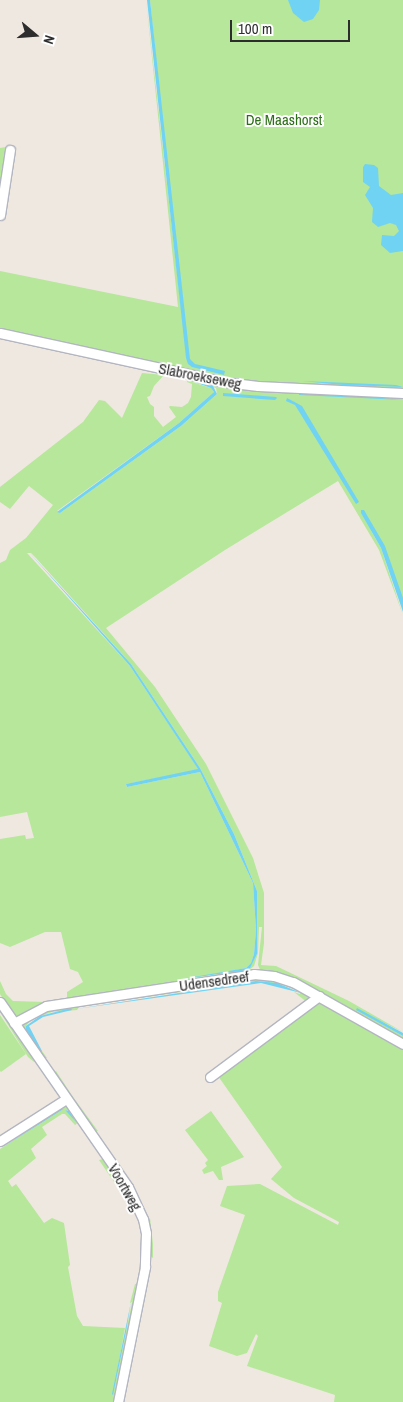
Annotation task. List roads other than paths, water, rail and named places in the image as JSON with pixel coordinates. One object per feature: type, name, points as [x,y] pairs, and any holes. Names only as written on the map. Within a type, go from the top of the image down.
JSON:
[{"type":"street","points":[[0,215],[10,150]]},
{"type":"street","name":"Slabroekseweg","points":[[0,334],[225,382],[266,387],[403,393]]},
{"type":"street","name":"Udensedreef","points":[[14,1023],[46,1006],[254,974],[274,976],[293,982],[403,1044]]},
{"type":"street","points":[[210,1077],[319,996]]},
{"type":"street","name":"Voortweg","points":[[0,1002],[128,1187],[136,1202],[146,1233],[145,1268],[118,1402]]},
{"type":"street","points":[[0,1141],[66,1099]]},
{"type":"water","points":[[147,0],[150,0],[190,359],[195,364],[225,371],[224,375],[192,367],[188,364],[186,358]]},
{"type":"water","points":[[288,0],[320,0],[319,10],[313,19],[304,22],[293,13]]},
{"type":"water","points":[[365,164],[374,165],[378,168],[379,186],[391,195],[403,193],[403,251],[390,253],[381,245],[382,235],[394,236],[399,231],[396,225],[390,223],[378,227],[372,222],[373,208],[365,195],[370,187],[363,182],[363,167]]},
{"type":"water","points":[[192,381],[213,386],[217,394],[181,426],[60,513],[57,512],[179,423],[214,392],[211,388]]},
{"type":"water","points":[[302,381],[396,385],[403,387],[343,385]]},
{"type":"water","points":[[223,393],[277,398],[275,400],[223,396]]},
{"type":"water","points":[[299,395],[371,397],[403,400]]},
{"type":"water","points":[[287,398],[302,406],[359,502],[356,504],[295,405],[286,401]]},
{"type":"water","points":[[361,510],[364,510],[385,546],[403,598],[403,612],[381,548]]},
{"type":"water","points":[[28,551],[131,664],[200,768],[234,834],[257,891],[257,954],[249,970],[182,979],[246,968],[251,963],[254,954],[256,930],[253,883],[200,772],[127,787],[126,784],[198,769],[130,666]]},
{"type":"water","points":[[256,981],[277,983],[301,993],[261,983],[76,1009]]},
{"type":"water","points":[[71,1008],[72,1010],[43,1017],[29,1026],[42,1051],[41,1053],[26,1030],[26,1026],[40,1016]]},
{"type":"water","points":[[357,1008],[403,1033],[403,1036],[356,1010]]},
{"type":"water","points":[[61,1109],[65,1110],[62,1110],[0,1149]]},
{"type":"water","points":[[65,1110],[69,1111],[76,1122]]},
{"type":"water","points":[[131,1302],[126,1332],[113,1395],[112,1394]]},
{"type":"park label","name":"De Maashorst","points":[[284,120]]}]
